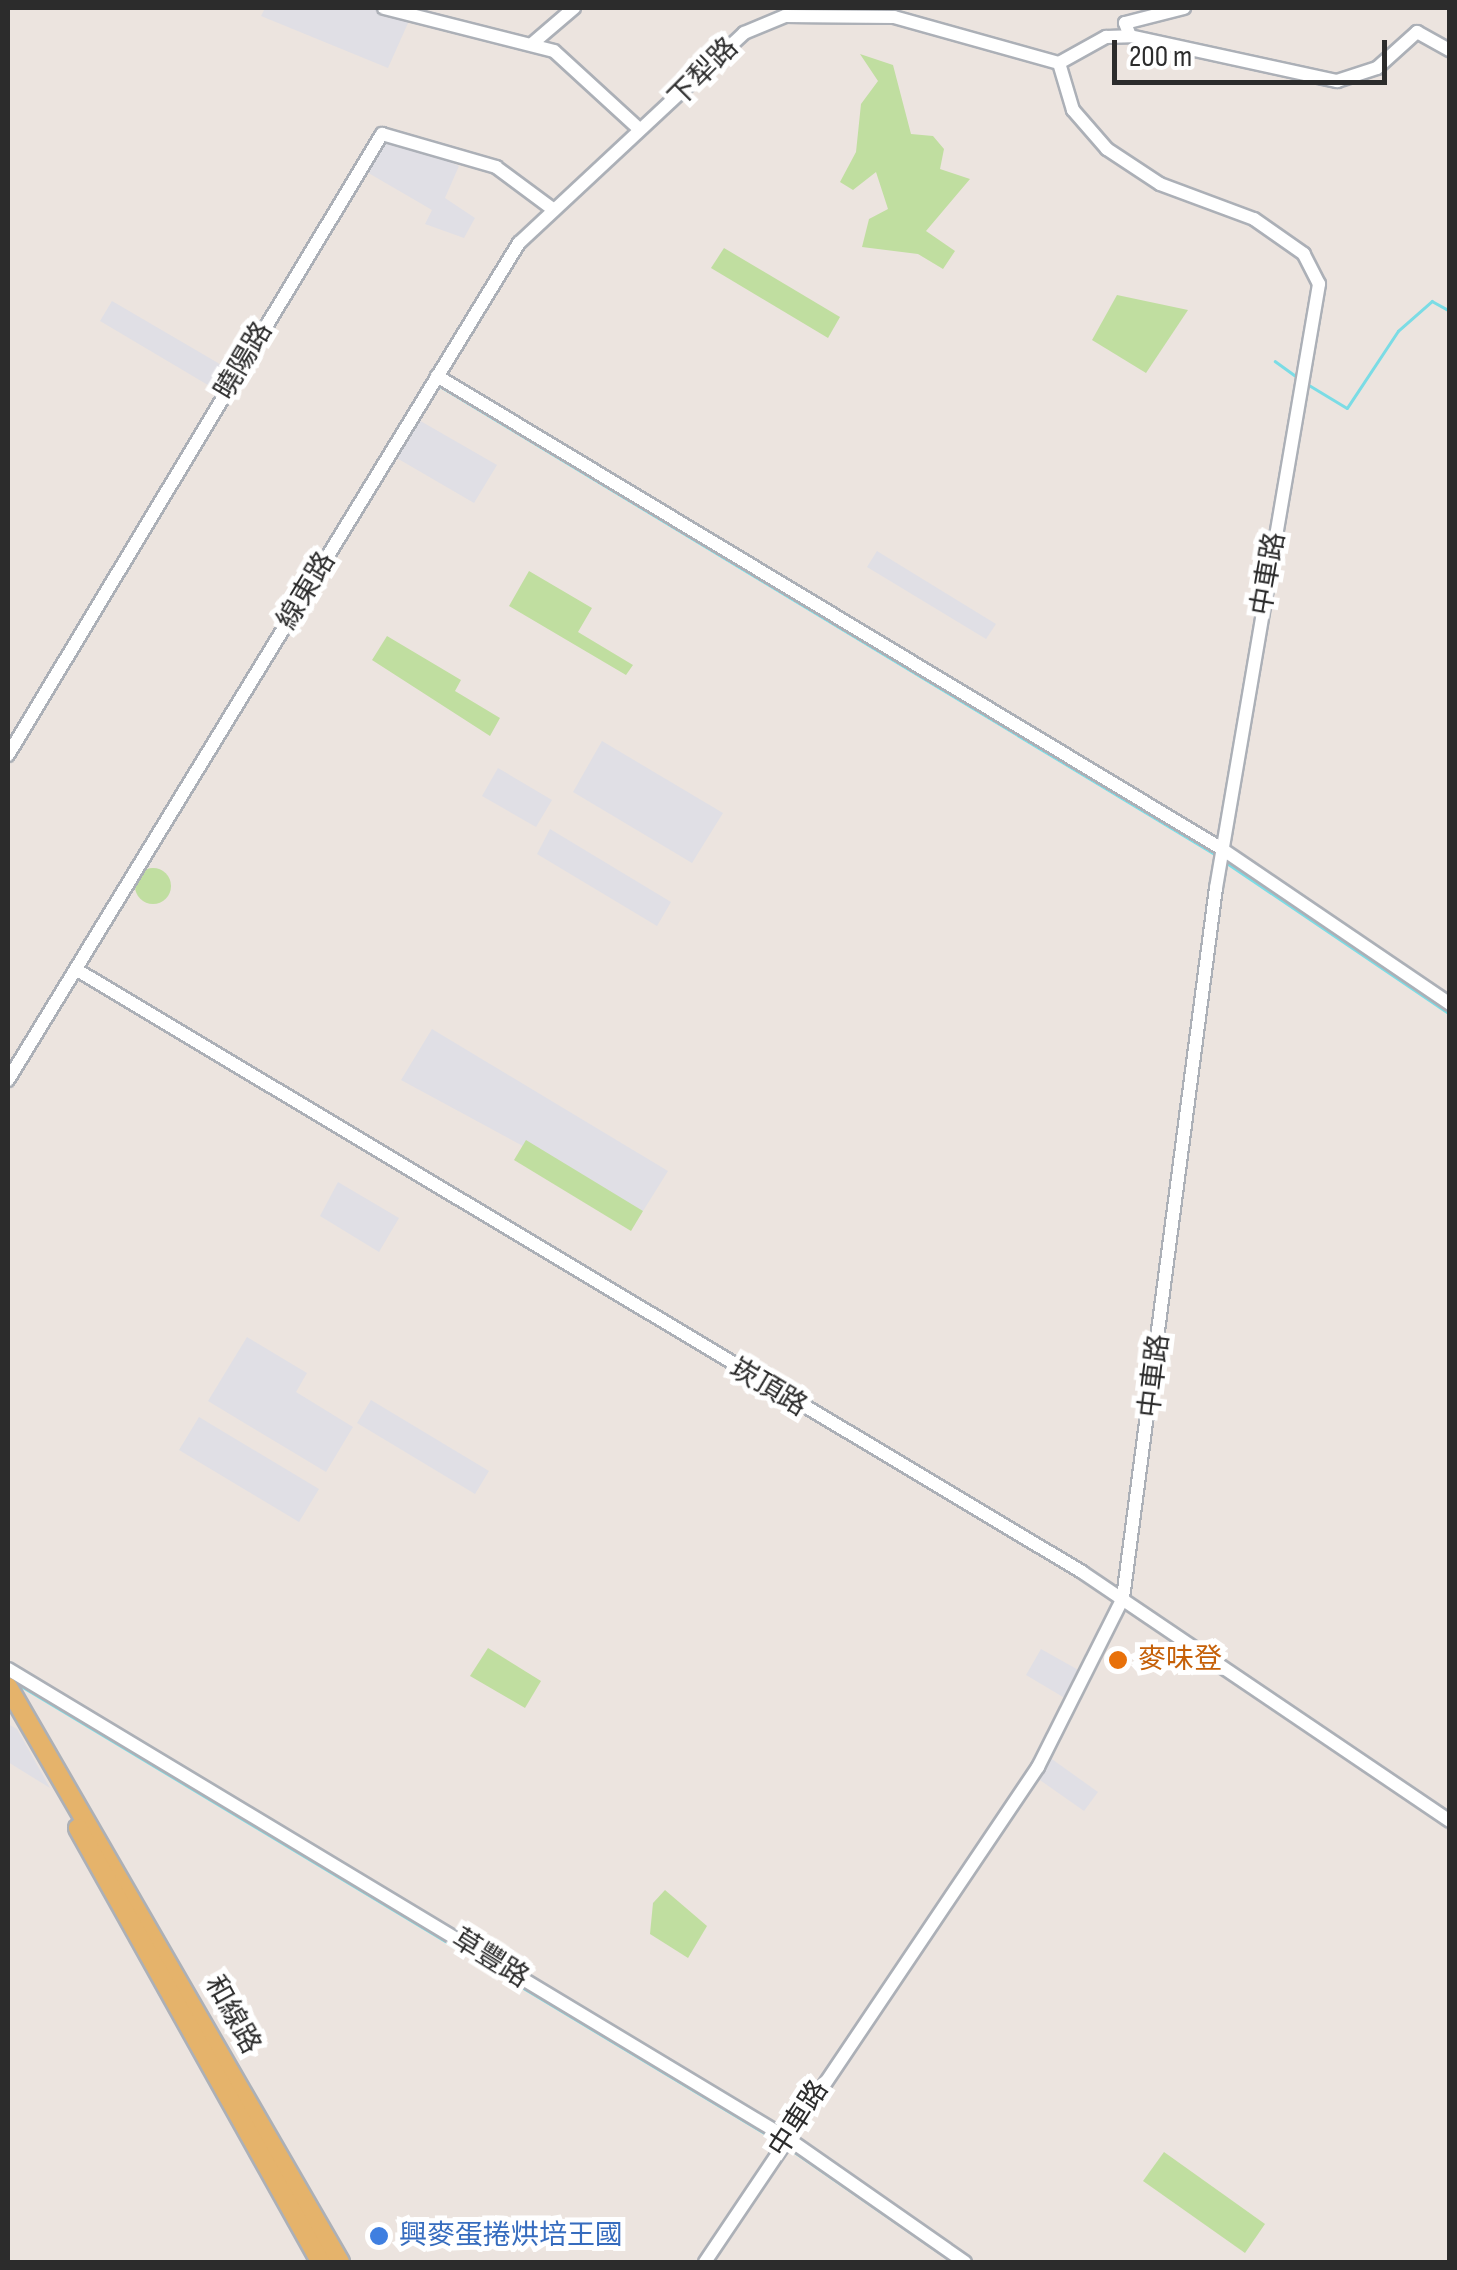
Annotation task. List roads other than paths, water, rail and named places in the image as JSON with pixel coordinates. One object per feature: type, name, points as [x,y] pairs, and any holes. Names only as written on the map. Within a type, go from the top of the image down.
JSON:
[{"type":"main road","name":"和線路","points":[[8,1687],[320,2262]]},
{"type":"main road","name":"和線路","points":[[68,1799],[340,2262]]},
{"type":"street","points":[[384,8],[514,46],[533,43],[574,8]]},
{"type":"street","points":[[1130,36],[1125,23],[1184,8]]},
{"type":"street","name":"下犁路","points":[[638,128],[658,119],[744,33],[785,16],[894,17],[1060,62]]},
{"type":"street","points":[[1060,62],[1106,37],[1130,36],[1337,81],[1377,68],[1417,32],[1450,50]]},
{"type":"street","points":[[533,43],[567,59],[638,128]]},
{"type":"street","name":"中車路","points":[[706,2262],[1038,1768],[1124,1598],[1222,849],[1304,375],[1314,264],[1232,206],[1160,184],[1107,150],[1073,110],[1060,62]]},
{"type":"street","name":"線東路","points":[[8,1080],[519,243],[638,128]]},
{"type":"street","name":"曉陽路","points":[[8,755],[382,134],[496,167],[554,210]]},
{"type":"street","points":[[437,376],[1222,849],[1450,1004]]},
{"type":"street","name":"崁頂路","points":[[77,970],[1124,1598],[1450,1821]]},
{"type":"street","name":"草豐路","points":[[8,1670],[786,2138],[965,2262]]},
{"type":"waterway","points":[[1309,385],[1347,408],[1398,331],[1432,301],[1450,311]]},
{"type":"waterway","points":[[1275,361],[1298,378]]},
{"type":"waterway","points":[[440,386],[1218,856]]},
{"type":"waterway","points":[[1224,861],[1450,1014]]},
{"type":"waterway","points":[[8,1678],[778,2141]]},
{"type":"waterway","points":[[789,2148],[953,2262]]},
{"type":"place","name":"麥味登","points":[[1118,1660]]},
{"type":"place","name":"興麥蛋捲烘培王國","points":[[379,2236]]}]
